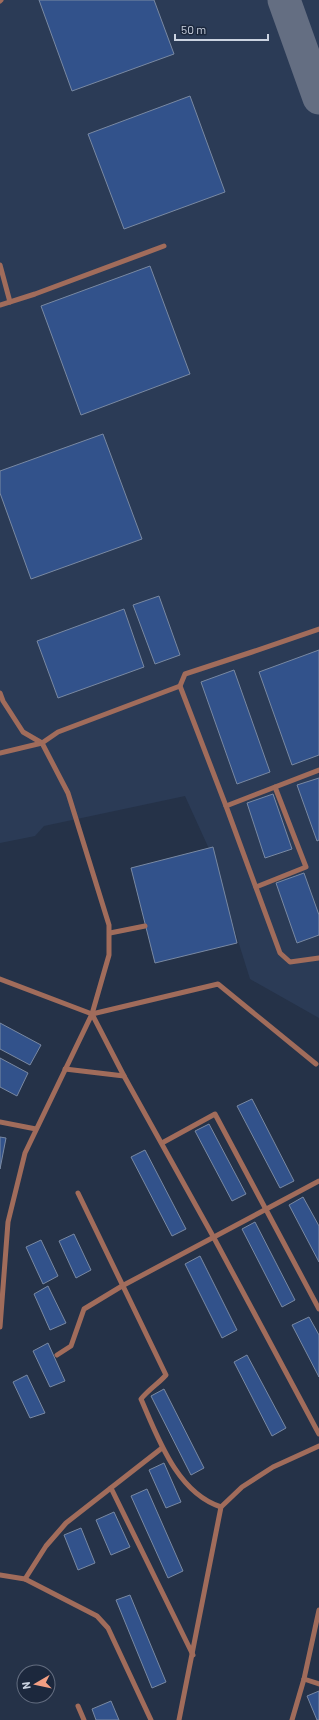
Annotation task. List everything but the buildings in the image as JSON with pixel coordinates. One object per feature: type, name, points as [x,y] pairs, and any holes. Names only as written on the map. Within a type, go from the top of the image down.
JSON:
[{"type":"lane","points":[[0,305],[164,246]]},
{"type":"lane","points":[[0,265],[10,302]]},
{"type":"lane","points":[[319,629],[185,674],[180,686],[280,953],[290,962],[319,958]]},
{"type":"lane","points":[[0,753],[42,743],[58,732],[180,686]]},
{"type":"lane","points":[[0,693],[2,701],[23,732],[42,743],[68,792],[109,925],[110,933],[109,955],[92,1014],[25,1153],[8,1222],[0,1327]]},
{"type":"lane","points":[[226,806],[319,770]]},
{"type":"lane","points":[[256,887],[306,867],[275,787]]},
{"type":"lane","points":[[110,933],[145,926]]},
{"type":"lane","points":[[0,979],[92,1014],[218,984],[316,1064]]},
{"type":"lane","points":[[92,1014],[124,1076],[214,1238],[319,1434]]},
{"type":"lane","points":[[65,1069],[124,1076]]},
{"type":"lane","points":[[162,1143],[215,1114],[319,1309]]},
{"type":"lane","points":[[0,1122],[36,1129]]},
{"type":"lane","points":[[57,1355],[71,1346],[84,1310],[122,1286],[319,1181]]},
{"type":"lane","points":[[78,1193],[166,1375],[158,1384],[149,1389],[141,1399],[162,1448],[189,1488],[208,1503],[221,1507]]},
{"type":"lane","points":[[179,1720],[221,1507],[242,1487],[273,1467],[319,1446]]},
{"type":"lane","points":[[25,1579],[46,1546],[66,1523],[162,1448]]},
{"type":"lane","points":[[111,1488],[193,1655]]},
{"type":"lane","points":[[0,1575],[25,1579],[97,1616],[108,1628],[151,1720]]},
{"type":"lane","points":[[292,1720],[304,1679],[319,1610]]},
{"type":"lane","points":[[304,1679],[319,1684]]},
{"type":"lane","points":[[78,1706],[84,1720]]},
{"type":"shaded area","points":[[0,0],[319,0],[319,1018],[250,979],[210,851],[185,796],[44,826],[35,836],[0,843]]},
{"type":"taxiway","points":[[284,0],[319,98]]}]
